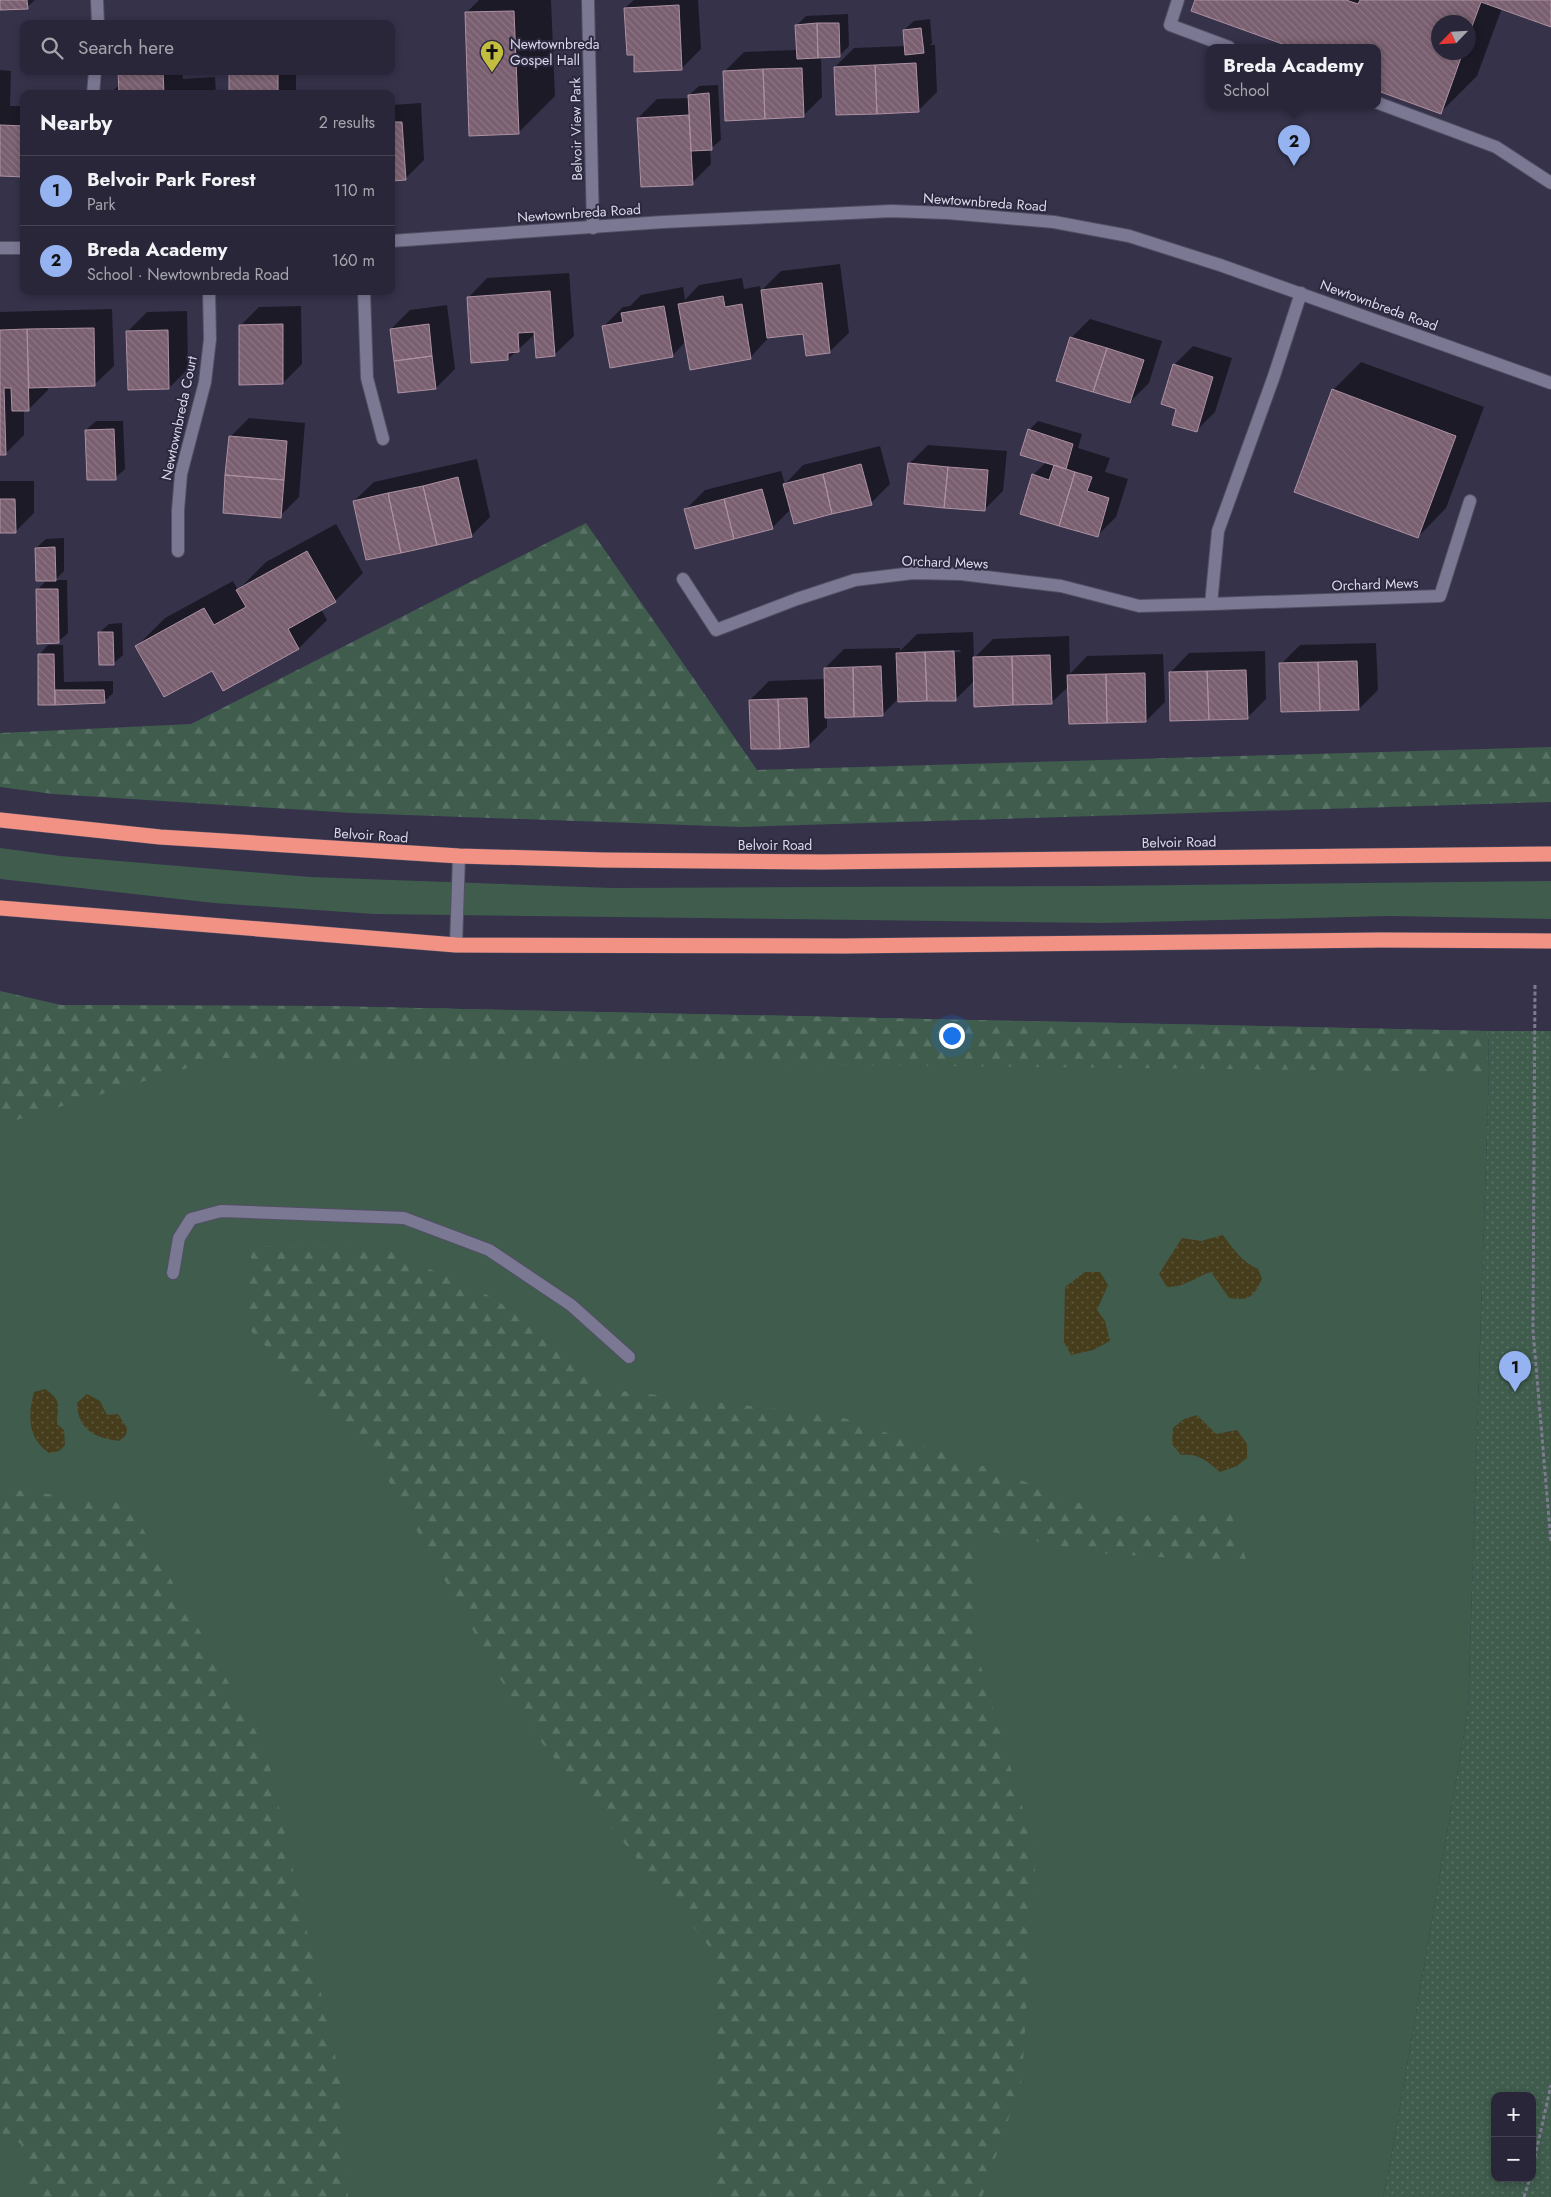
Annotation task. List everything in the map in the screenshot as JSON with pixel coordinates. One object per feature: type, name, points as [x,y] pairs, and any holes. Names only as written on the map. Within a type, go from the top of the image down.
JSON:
[{"type":"highway","name":"Belvoir Road","points":[[0,820],[160,837],[458,856],[602,860],[822,862],[1551,854]]},
{"type":"highway","points":[[0,908],[456,945],[844,946],[1381,940],[1551,941]]},
{"type":"street","points":[[97,0],[98,20]]},
{"type":"street","name":"Belvoir View Park","points":[[588,0],[593,228]]},
{"type":"street","points":[[1178,0],[1170,25],[1221,44]]},
{"type":"street","points":[[93,90],[95,75]]},
{"type":"street","points":[[1381,104],[1496,147],[1551,183]]},
{"type":"street","name":"Newtownbreda Road","points":[[395,241],[891,211],[948,213],[1054,222],[1129,236],[1301,293],[1551,383]]},
{"type":"street","points":[[0,248],[20,248]]},
{"type":"street","points":[[1211,604],[1218,531],[1274,376],[1301,293]]},
{"type":"street","name":"Newtownbreda Court","points":[[178,550],[178,510],[181,474],[205,382],[210,339],[209,295]]},
{"type":"street","points":[[364,295],[367,378],[383,439]]},
{"type":"street","name":"Orchard Mews","points":[[683,579],[716,630],[797,599],[855,580],[913,572],[960,574],[1061,586],[1139,606],[1440,596],[1470,501]]},
{"type":"street","points":[[456,945],[458,856]]},
{"type":"street","points":[[173,1273],[179,1238],[191,1219],[221,1212],[404,1218],[489,1250],[571,1305],[629,1357]]},
{"type":"path","points":[[1535,985],[1533,1330],[1551,1544]]},
{"type":"path","points":[[1536,2152],[1551,2085]]},
{"type":"path","points":[[1524,2197],[1529,2182]]},
{"type":"green space","points":[[586,523],[757,770],[1551,747],[1551,802],[741,827],[352,813],[53,794],[0,787],[0,733],[191,724]]},
{"type":"green space","points":[[0,848],[60,856],[310,877],[612,888],[1091,886],[1551,881],[1551,919],[1389,916],[1103,923],[374,914],[214,903],[0,879]]},
{"type":"green space","points":[[0,991],[61,1005],[327,1006],[1488,1031],[1488,1072],[220,1058],[10,1122],[0,1132]]},
{"type":"green space","points":[[0,1005],[327,1006],[1488,1031],[1489,1072],[1468,1711],[1383,2197],[0,2197]]},
{"type":"green space","points":[[1488,1031],[1551,1031],[1551,2197],[1383,2197],[1468,1711],[1489,1072]]},
{"type":"green space","points":[[252,1246],[381,1247],[494,1298],[614,1390],[838,1416],[1003,1473],[1112,1516],[1231,1514],[1247,1562],[1093,1553],[973,1528],[978,1657],[1036,1853],[1022,2079],[982,2197],[711,2197],[716,2186],[716,1955],[524,1721],[376,1458],[245,1325]]},
{"type":"green space","points":[[0,1488],[129,1504],[266,1750],[340,2077],[348,2197],[28,2197],[21,2144],[0,2132]]},
{"type":"sand","points":[[1223,1235],[1243,1259],[1258,1269],[1262,1279],[1253,1294],[1242,1299],[1229,1298],[1211,1272],[1185,1284],[1167,1287],[1159,1274],[1182,1238],[1201,1241]]},
{"type":"sand","points":[[1085,1272],[1100,1272],[1108,1285],[1097,1310],[1105,1321],[1110,1341],[1093,1350],[1071,1355],[1064,1342],[1065,1287]]},
{"type":"sand","points":[[45,1389],[57,1401],[57,1424],[64,1430],[65,1445],[59,1451],[49,1453],[42,1447],[33,1433],[30,1417],[34,1392]]},
{"type":"sand","points":[[87,1394],[100,1401],[107,1415],[118,1414],[127,1428],[126,1435],[119,1441],[95,1435],[84,1426],[80,1419],[77,1403]]},
{"type":"sand","points":[[1197,1415],[1216,1434],[1237,1430],[1247,1444],[1247,1458],[1237,1466],[1220,1472],[1207,1461],[1198,1457],[1181,1455],[1172,1444],[1173,1428],[1184,1419]]},
{"type":"building","points":[[0,0],[27,0],[28,9],[0,10]]},
{"type":"building","points":[[1195,0],[1346,0],[1358,4],[1360,0],[1551,0],[1551,27],[1481,2],[1476,15],[1431,15],[1431,60],[1460,60],[1441,114],[1381,92],[1381,44],[1282,44],[1191,11]]},
{"type":"building","points":[[679,5],[682,70],[634,72],[634,55],[627,55],[624,8]]},
{"type":"building","name":"Newtownbreda Gospel Hall","points":[[514,11],[519,134],[469,136],[465,12]]},
{"type":"building","points":[[817,23],[818,58],[797,59],[795,25]]},
{"type":"building","points":[[817,23],[839,23],[840,57],[818,58]]},
{"type":"building","points":[[921,28],[924,53],[905,55],[903,30]]},
{"type":"building","points":[[916,63],[919,112],[877,114],[875,65]]},
{"type":"building","points":[[875,65],[877,114],[836,115],[834,67]]},
{"type":"building","points":[[802,68],[804,117],[765,119],[763,69]]},
{"type":"building","points":[[763,69],[765,119],[725,121],[723,71]]},
{"type":"building","points":[[118,75],[163,75],[164,90],[119,90]]},
{"type":"building","points":[[229,75],[278,75],[278,90],[229,90]]},
{"type":"building","points":[[709,93],[712,150],[691,151],[688,95]]},
{"type":"building","points":[[689,115],[693,185],[641,187],[637,118]]},
{"type":"building","points":[[395,122],[402,122],[406,180],[395,181]]},
{"type":"building","points":[[0,125],[20,126],[20,177],[0,176]]},
{"type":"building","points":[[822,283],[830,353],[806,356],[803,334],[767,338],[761,290]]},
{"type":"building","points":[[550,291],[555,356],[536,358],[534,332],[518,333],[519,352],[508,353],[508,360],[471,363],[467,297]]},
{"type":"building","points":[[723,296],[725,307],[742,304],[751,359],[690,370],[678,304]]},
{"type":"building","points":[[664,306],[673,357],[610,368],[602,326],[623,322],[621,313]]},
{"type":"building","points":[[283,324],[283,384],[239,385],[239,325]]},
{"type":"building","points":[[429,324],[432,356],[394,361],[390,329]]},
{"type":"building","points":[[94,328],[95,386],[29,388],[27,329]]},
{"type":"building","points":[[27,329],[29,411],[12,411],[11,388],[4,388],[6,455],[0,455],[0,330]]},
{"type":"building","points":[[168,330],[169,389],[128,390],[126,331]]},
{"type":"building","points":[[1070,337],[1107,348],[1093,392],[1056,381]]},
{"type":"building","points":[[1107,348],[1144,360],[1130,403],[1093,392]]},
{"type":"building","points":[[432,356],[436,389],[398,393],[394,361]]},
{"type":"building","points":[[1173,364],[1213,377],[1197,432],[1172,425],[1176,409],[1161,404]]},
{"type":"building","points":[[1332,389],[1456,436],[1418,538],[1294,492]]},
{"type":"building","points":[[114,429],[116,480],[87,480],[85,430]]},
{"type":"building","points":[[1028,429],[1073,444],[1066,469],[1020,455]]},
{"type":"building","points":[[229,436],[287,441],[284,480],[225,475]]},
{"type":"building","points":[[908,463],[948,467],[944,508],[904,504]]},
{"type":"building","points":[[861,464],[872,505],[832,514],[823,474]]},
{"type":"building","points":[[1054,465],[1075,472],[1059,526],[1020,514],[1032,474],[1049,480]]},
{"type":"building","points":[[948,467],[988,470],[985,511],[944,508]]},
{"type":"building","points":[[1075,472],[1092,477],[1087,491],[1109,498],[1098,537],[1059,526]]},
{"type":"building","points":[[823,474],[832,514],[794,524],[783,484]]},
{"type":"building","points":[[225,475],[284,480],[281,518],[223,513]]},
{"type":"building","points":[[458,477],[472,537],[437,545],[423,486]]},
{"type":"building","points":[[423,486],[437,545],[401,553],[388,493]]},
{"type":"building","points":[[762,489],[773,529],[734,539],[724,499]]},
{"type":"building","points":[[388,493],[401,553],[366,560],[353,501]]},
{"type":"building","points":[[0,499],[15,499],[16,533],[0,533]]},
{"type":"building","points":[[724,499],[734,539],[695,549],[684,509]]},
{"type":"building","points":[[55,547],[56,581],[36,581],[35,548]]},
{"type":"building","points":[[307,551],[336,602],[288,629],[299,649],[223,691],[212,671],[164,697],[135,646],[204,608],[214,625],[246,607],[236,590]]},
{"type":"building","points":[[36,589],[58,589],[59,643],[37,644]]},
{"type":"building","points":[[98,632],[113,632],[114,665],[99,665]]},
{"type":"building","points":[[954,651],[956,701],[927,701],[925,652]]},
{"type":"building","points":[[925,652],[927,701],[898,702],[896,653]]},
{"type":"building","points":[[38,654],[54,654],[55,705],[38,705]]},
{"type":"building","points":[[1050,655],[1052,704],[1013,705],[1012,656]]},
{"type":"building","points":[[1012,656],[1013,705],[974,707],[973,657]]},
{"type":"building","points":[[1357,661],[1359,710],[1320,711],[1318,662]]},
{"type":"building","points":[[1318,662],[1320,711],[1281,712],[1279,663]]},
{"type":"building","points":[[881,666],[883,716],[854,717],[853,667]]},
{"type":"building","points":[[853,667],[854,717],[825,718],[824,668]]},
{"type":"building","points":[[1246,670],[1248,719],[1209,720],[1207,671]]},
{"type":"building","points":[[1207,671],[1209,720],[1170,721],[1169,672]]},
{"type":"building","points":[[1145,673],[1146,722],[1107,723],[1106,674]]},
{"type":"building","points":[[1106,674],[1107,723],[1069,724],[1067,675]]},
{"type":"building","points":[[55,690],[104,690],[105,703],[55,705]]},
{"type":"building","points":[[807,698],[809,747],[780,749],[778,699]]},
{"type":"building","points":[[778,699],[780,749],[751,749],[749,700]]},
{"type":"place","name":"Newtownbreda Gospel Hall","points":[[492,73]]},
{"type":"place","name":"Breda Academy","points":[[1294,166]]},
{"type":"place","name":"Belvoir Park Forest","points":[[1515,1392]]}]
